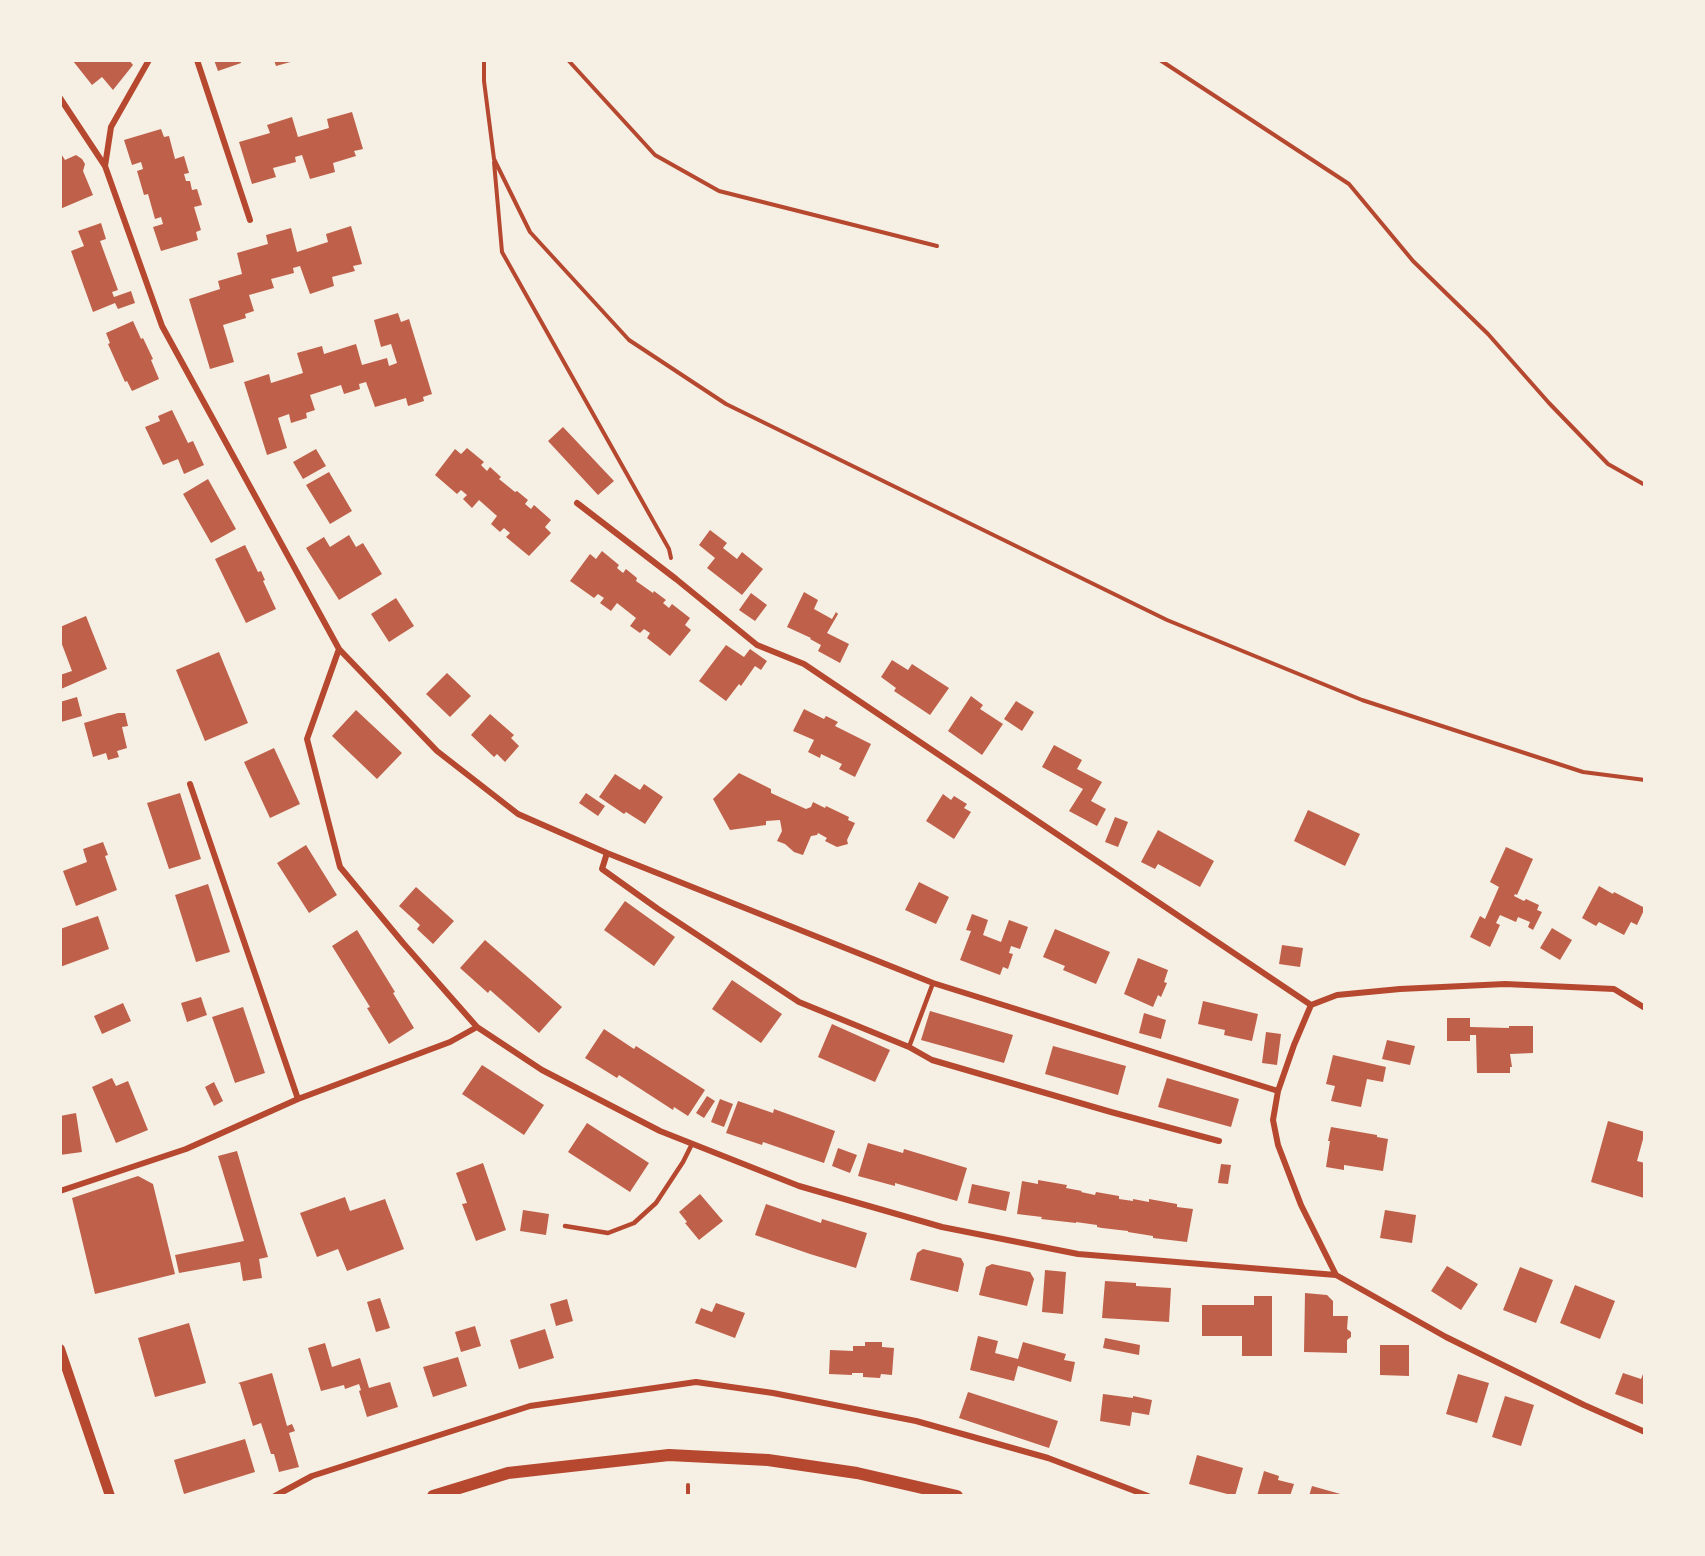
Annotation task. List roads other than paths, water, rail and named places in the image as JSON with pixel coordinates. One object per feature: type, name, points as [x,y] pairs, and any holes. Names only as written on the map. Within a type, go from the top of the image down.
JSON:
[{"type":"main road","points":[[433,1496],[508,1473],[669,1455],[768,1460],[857,1473],[957,1496]]},
{"type":"street","points":[[105,166],[111,127],[149,60]]},
{"type":"street","points":[[197,60],[250,220]]},
{"type":"street","points":[[60,98],[105,166],[162,326],[339,649],[437,751],[518,814],[607,853],[933,982],[1278,1091]]},
{"type":"street","points":[[577,503],[757,645],[804,664],[1311,1005]]},
{"type":"street","points":[[339,649],[307,739],[339,867],[403,944],[477,1027],[542,1070],[660,1131],[799,1186],[942,1227],[1078,1254],[1336,1275],[1446,1337],[1584,1405],[1645,1432]]},
{"type":"street","points":[[190,784],[298,1100]]},
{"type":"street","points":[[607,853],[602,869],[658,909],[799,1002],[909,1047],[932,1060],[1111,1112],[1219,1140]]},
{"type":"street","points":[[1336,1275],[1301,1205],[1278,1145],[1274,1120],[1278,1091],[1311,1005],[1337,995],[1505,984],[1614,989],[1645,1008]]},
{"type":"street","points":[[60,1191],[186,1149],[298,1100],[450,1042],[477,1027]]},
{"type":"street","points":[[60,1349],[110,1496]]},
{"type":"street","points":[[274,1496],[312,1476],[530,1406],[696,1382],[773,1393],[916,1421],[1048,1458],[1148,1496]]},
{"type":"lane","points":[[909,1047],[933,982]]},
{"type":"lane","points":[[565,1226],[608,1233],[634,1223],[656,1203],[692,1144]]}]
